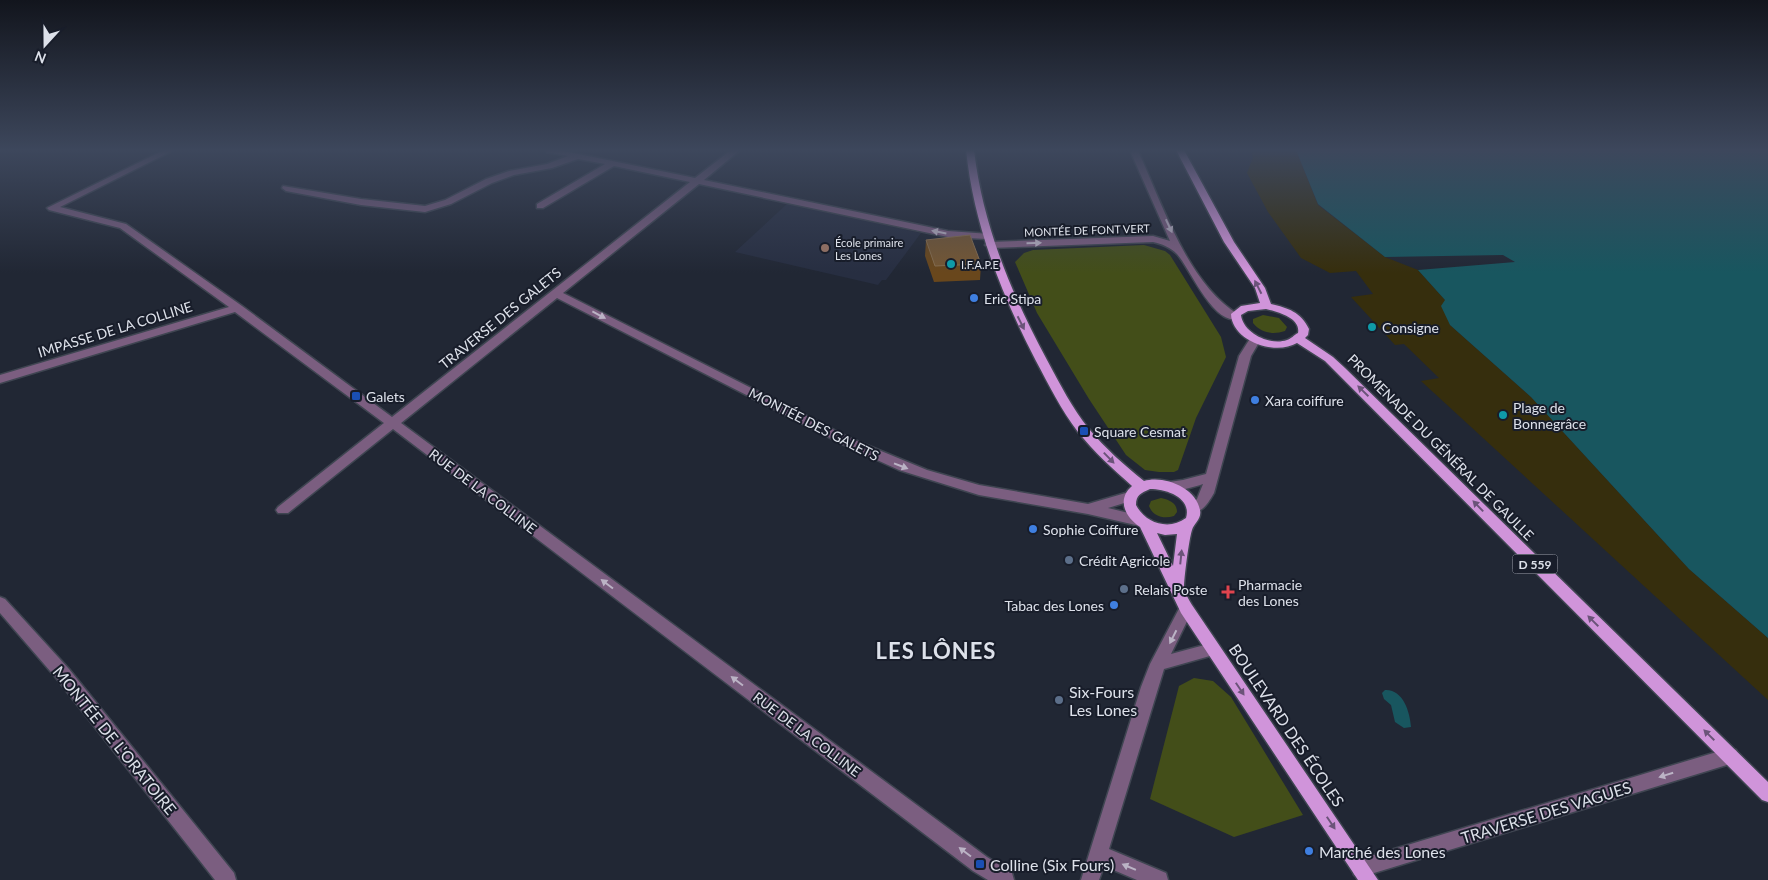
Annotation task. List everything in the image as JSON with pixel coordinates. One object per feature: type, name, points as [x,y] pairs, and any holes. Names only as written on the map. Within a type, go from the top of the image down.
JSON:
[{"type":"main road","points":[[976,191],[988,241],[1016,312],[1065,405],[1104,453],[1141,486]]},
{"type":"main road","points":[[1202,191],[1230,242],[1260,288],[1266,306]]},
{"type":"main road","points":[[1266,306],[1288,312],[1297,318],[1304,329],[1303,335],[1299,339],[1284,344],[1255,339],[1239,328],[1235,322],[1238,312],[1249,307],[1266,306]]},
{"type":"main road","name":"PROMENADE DU GÉNÉRAL DE GAULLE","points":[[1299,339],[1342,370],[1768,794]]},
{"type":"main road","points":[[1158,484],[1167,486],[1184,494],[1194,508],[1191,522],[1185,526],[1166,530],[1143,523],[1130,510],[1129,497],[1134,490],[1141,486],[1158,484]]},
{"type":"main road","name":"BOULEVARD DES ÉCOLES","points":[[1143,523],[1186,609],[1365,874]]},
{"type":"main road","points":[[1177,589],[1185,526]]},
{"type":"street","name":"RUE DE LA COLLINE","points":[[86,191],[52,208],[123,226],[238,308],[980,864],[1005,880]]},
{"type":"street","points":[[302,191],[361,202],[425,208],[448,202],[469,191]]},
{"type":"street","points":[[540,206],[565,191]]},
{"type":"street","name":"TRAVERSE DES GALETS","points":[[283,510],[683,191]]},
{"type":"street","name":"MONTÉE DE FONT VERT","points":[[744,191],[988,241],[1153,240],[1168,244],[1181,253]]},
{"type":"street","points":[[1153,191],[1181,253],[1207,293],[1226,314],[1235,317]]},
{"type":"street","name":"MONTÉE DES GALETS","points":[[556,293],[880,458],[955,485],[997,494],[1089,508],[1143,523]]},
{"type":"street","name":"IMPASSE DE LA COLLINE","points":[[0,379],[238,308]]},
{"type":"street","points":[[1194,508],[1202,502],[1207,493],[1246,356],[1255,339]]},
{"type":"street","points":[[1167,486],[1210,477]]},
{"type":"street","name":"MONTÉE DES GALETS","points":[[1089,508],[1103,506],[1129,497]]},
{"type":"street","name":"MONTÉE DE L'ORATOIRE","points":[[0,603],[62,674],[227,880]]},
{"type":"street","points":[[1090,880],[1149,687],[1158,664],[1186,609]]},
{"type":"street","points":[[1158,664],[1193,656],[1212,649]]},
{"type":"street","name":"TRAVERSE DES VAGUES","points":[[1365,874],[1730,756]]},
{"type":"street","points":[[1098,854],[1159,880]]},
{"type":"shaded area","points":[[1313,191],[1768,191],[1768,638],[1689,569],[1531,397],[1450,325],[1441,306],[1445,300],[1418,270],[1515,262],[1503,255],[1385,257],[1318,204]]},
{"type":"shaded area","name":"École primaire Les Lones","points":[[788,203],[921,233],[886,280],[882,280],[878,285],[735,252]]},
{"type":"shaded area","points":[[1385,690],[1397,693],[1401,697],[1407,708],[1411,727],[1404,728],[1395,722],[1391,705],[1384,699],[1382,693]]},
{"type":"green space","points":[[1144,245],[1165,251],[1170,255],[1221,337],[1226,357],[1196,418],[1178,470],[1174,472],[1145,470],[1126,455],[1089,399],[1037,313],[1015,262],[1024,253],[1033,250]]},
{"type":"green space","points":[[1263,315],[1279,318],[1287,327],[1285,331],[1272,333],[1260,329],[1253,323],[1253,319]]},
{"type":"green space","points":[[1161,498],[1174,504],[1177,512],[1174,516],[1159,516],[1153,513],[1149,506],[1151,501]]},
{"type":"green space","points":[[1194,678],[1213,681],[1231,697],[1303,815],[1234,837],[1150,799],[1179,686]]},
{"type":"sand","name":"Plage de Bonnegrâce","points":[[1257,191],[1312,191],[1318,205],[1385,257],[1418,270],[1446,301],[1450,325],[1531,397],[1689,569],[1768,638],[1768,700],[1421,381],[1439,378],[1404,344],[1395,345],[1351,297],[1373,294],[1356,271],[1330,273],[1301,258],[1268,212]]},
{"type":"building","points":[[970,235],[981,264],[935,266],[926,240]]},
{"type":"place","name":"École primaire Les Lones","points":[[825,248]]},
{"type":"place","name":"I.F.A.P.E","points":[[951,264]]},
{"type":"place","name":"Eric Stipa","points":[[974,298]]},
{"type":"place","name":"Consigne","points":[[1372,327]]},
{"type":"place","name":"Galets","points":[[356,396]]},
{"type":"place","name":"Xara coiffure","points":[[1255,400]]},
{"type":"place","name":"Plage de Bonnegrâce","points":[[1503,415]]},
{"type":"place","name":"Square Cesmat","points":[[1084,431]]},
{"type":"place","name":"Sophie Coiffure","points":[[1033,529]]},
{"type":"place","name":"Crédit Agricole","points":[[1069,560]]},
{"type":"place","name":"Relais Poste","points":[[1124,589]]},
{"type":"place","name":"Pharmacie des Lones","points":[[1228,592]]},
{"type":"place","name":"Tabac des Lones","points":[[1114,605]]},
{"type":"place","name":"Six-Fours Les Lones","points":[[1059,700]]},
{"type":"place","name":"Marché des Lones","points":[[1309,851]]},
{"type":"place","name":"Colline (Six Fours)","points":[[980,864]]},
{"type":"district","name":"LES LÔNES","points":[[936,650]]}]
